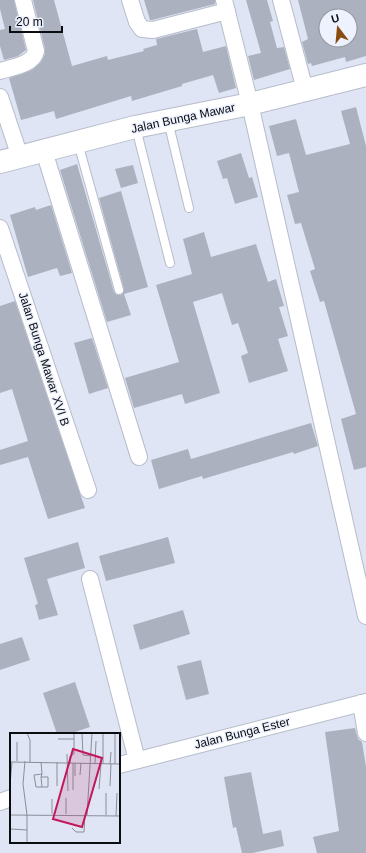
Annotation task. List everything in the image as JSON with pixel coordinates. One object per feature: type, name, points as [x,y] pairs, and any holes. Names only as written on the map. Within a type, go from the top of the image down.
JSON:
[{"type":"street","points":[[0,71],[31,61],[35,57],[36,51],[23,0]]},
{"type":"street","points":[[130,0],[137,22],[142,29],[153,30],[226,6],[250,104],[366,616]]},
{"type":"street","points":[[281,0],[305,90]]},
{"type":"street","name":"Jalan Bunga Mawar","points":[[10,159],[78,143],[135,127],[250,104],[366,75]]},
{"type":"street","points":[[0,97],[10,159]]},
{"type":"street","points":[[44,151],[139,457]]},
{"type":"street","name":"Jalan Bunga Mawar XVI B","points":[[0,228],[88,490]]},
{"type":"street","points":[[90,579],[137,760]]},
{"type":"street","points":[[363,703],[366,733]]},
{"type":"street","name":"Jalan Bunga Ester","points":[[120,765],[363,703]]},
{"type":"street","points":[[0,802],[10,798]]},
{"type":"lane","points":[[168,120],[189,208]]},
{"type":"lane","points":[[135,127],[170,263]]},
{"type":"lane","points":[[78,143],[120,290]]},
{"type":"building","points":[[0,0],[14,0],[26,50],[18,56],[4,60],[0,46],[0,30],[5,29],[0,9]]},
{"type":"building","points":[[33,0],[54,0],[72,66],[107,56],[108,60],[144,51],[143,49],[157,45],[156,39],[197,29],[203,52],[226,46],[236,88],[219,93],[213,75],[132,101],[131,96],[56,119],[54,111],[21,120],[9,78],[32,70],[41,62],[45,54]]},
{"type":"building","points":[[144,0],[215,0],[215,4],[150,20]]},
{"type":"building","points":[[246,0],[267,0],[273,21],[270,22],[277,48],[284,47],[290,69],[254,80],[248,56],[261,53]]},
{"type":"building","points":[[298,0],[366,0],[366,56],[346,62],[345,57],[312,66],[311,63],[308,64],[302,42],[308,39]]},
{"type":"building","points":[[356,107],[366,146],[366,467],[354,470],[341,419],[356,414],[324,301],[320,302],[310,271],[315,269],[301,223],[295,224],[287,195],[299,192],[289,153],[277,156],[269,126],[296,119],[306,155],[350,144],[341,111]]},
{"type":"building","points":[[241,153],[249,178],[252,177],[258,197],[235,204],[227,178],[223,179],[217,161]]},
{"type":"building","points":[[77,164],[114,292],[117,295],[121,295],[124,289],[99,198],[121,191],[148,287],[124,294],[131,315],[107,322],[60,170]]},
{"type":"building","points":[[133,165],[138,183],[121,188],[115,169]]},
{"type":"building","points":[[51,205],[72,273],[60,276],[57,268],[28,277],[10,215],[35,207],[36,210]]},
{"type":"building","points":[[204,232],[211,257],[256,244],[268,282],[276,279],[284,306],[279,307],[288,336],[278,339],[288,371],[249,383],[241,356],[248,353],[238,323],[232,325],[222,293],[193,302],[220,393],[185,404],[182,394],[134,408],[125,378],[179,362],[156,285],[192,274],[183,239]]},
{"type":"building","points":[[15,301],[85,508],[48,519],[28,457],[0,465],[0,450],[28,441],[12,389],[0,393],[0,306]]},
{"type":"building","points":[[92,338],[108,388],[89,394],[74,343]]},
{"type":"building","points":[[311,423],[318,446],[203,479],[202,476],[159,489],[151,460],[188,449],[191,459]]},
{"type":"building","points":[[168,537],[175,563],[106,581],[99,556]]},
{"type":"building","points":[[78,542],[85,568],[47,579],[58,615],[39,620],[35,605],[38,604],[24,558]]},
{"type":"building","points":[[183,610],[190,634],[140,650],[133,625]]},
{"type":"building","points":[[22,637],[30,660],[0,670],[0,644]]},
{"type":"building","points":[[201,660],[209,694],[186,700],[177,666]]},
{"type":"building","points":[[75,682],[90,727],[72,733],[57,733],[43,693]]},
{"type":"building","points":[[355,728],[358,739],[362,742],[366,767],[366,853],[317,853],[313,837],[339,831],[325,732]]},
{"type":"building","points":[[251,772],[263,834],[281,830],[284,846],[253,853],[242,853],[236,827],[233,828],[224,777]]}]
